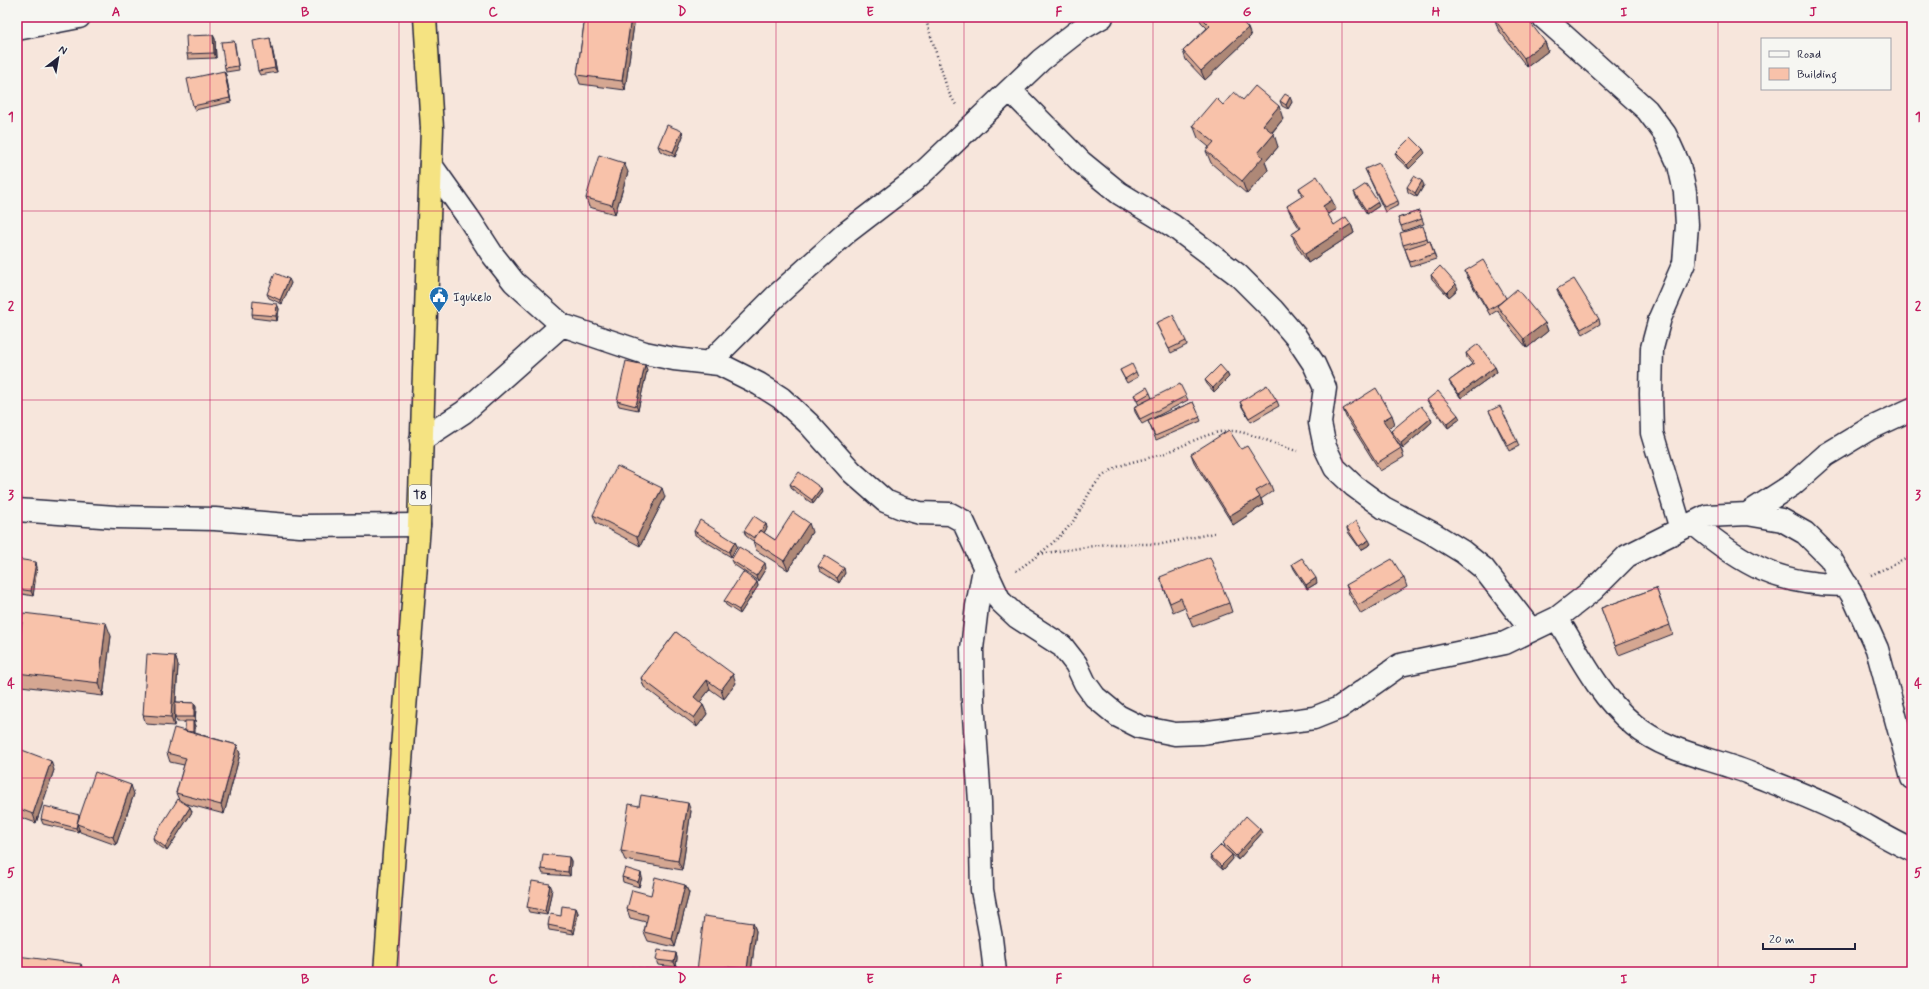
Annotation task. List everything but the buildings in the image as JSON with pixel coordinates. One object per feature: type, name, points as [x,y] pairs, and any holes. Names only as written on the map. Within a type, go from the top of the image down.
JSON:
[{"type":"highway","name":"T8","points":[[385,972],[419,526],[432,128],[425,17]]},
{"type":"street","points":[[17,29],[79,17]]},
{"type":"street","points":[[709,363],[775,297],[846,233],[915,180],[1041,60],[1078,32],[1102,17]]},
{"type":"street","points":[[1542,17],[1647,110],[1665,134],[1679,165],[1685,192],[1688,225],[1684,263],[1660,318],[1652,348],[1651,394],[1652,433],[1687,526],[1748,564],[1770,574],[1802,583],[1821,586],[1847,585]]},
{"type":"street","points":[[1010,90],[1080,162],[1119,193],[1172,226],[1238,276],[1272,309],[1296,337],[1314,364],[1325,388],[1320,424],[1325,447],[1335,468],[1354,486],[1384,508],[1432,533],[1463,552],[1483,568],[1531,630]]},
{"type":"street","points":[[431,166],[470,220],[492,254],[514,282],[562,325],[645,353],[674,359],[720,364],[746,377],[781,398],[809,424],[852,472],[885,501],[902,508],[920,512],[950,514],[963,521],[988,578],[1000,601],[1017,617],[1062,646],[1076,664],[1085,683],[1095,697],[1118,716],[1140,727],[1175,734],[1201,733],[1314,718],[1339,708],[1400,665],[1504,643],[1557,618],[1593,590],[1627,556],[1707,516],[1747,514],[1782,520],[1804,533],[1830,558],[1847,585],[1877,649],[1912,778]]},
{"type":"street","points":[[422,440],[464,412],[562,325]]},
{"type":"street","points":[[1747,514],[1792,486],[1826,455],[1869,429],[1912,409]]},
{"type":"street","points":[[17,510],[115,517],[215,519],[300,526],[419,526]]},
{"type":"street","points":[[988,578],[972,649],[973,701],[980,802],[982,890],[991,938],[995,972]]},
{"type":"street","points":[[1557,618],[1602,692],[1634,725],[1662,743],[1686,753],[1750,773],[1805,796],[1845,814],[1891,841],[1912,850]]},
{"type":"path","points":[[924,17],[948,91],[970,128]]},
{"type":"path","points":[[1038,554],[1071,523],[1093,488],[1103,476],[1133,461],[1160,455],[1209,435],[1231,431],[1249,434],[1275,445],[1297,451],[1329,454]]},
{"type":"path","points":[[988,578],[1038,554],[1107,544],[1162,544],[1214,533]]},
{"type":"path","points":[[1847,585],[1890,568],[1912,556]]},
{"type":"place","name":"Igukelo","points":[[439,313]]}]
